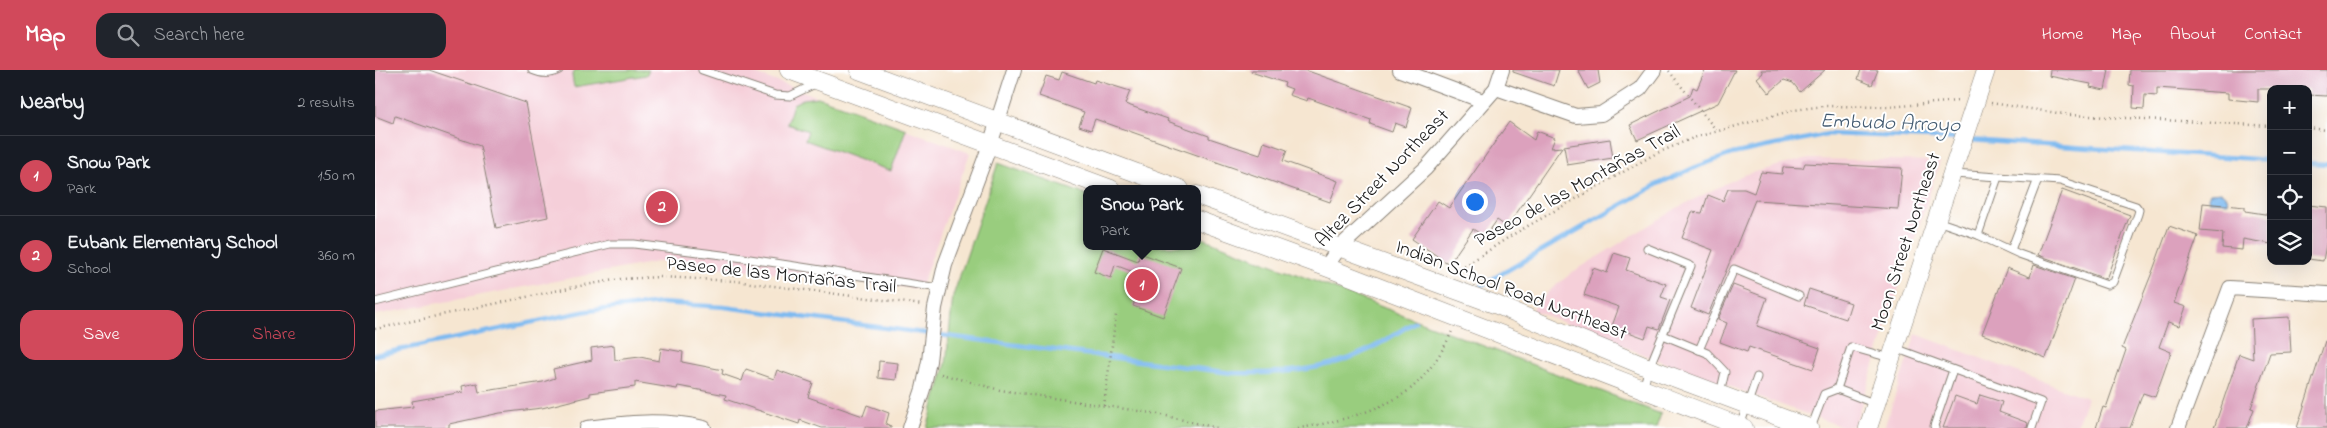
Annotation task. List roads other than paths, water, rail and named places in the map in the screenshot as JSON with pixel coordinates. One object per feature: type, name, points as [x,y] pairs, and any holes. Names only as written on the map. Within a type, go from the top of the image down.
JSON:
[{"type":"street","points":[[789,70],[1100,185]]},
{"type":"street","points":[[859,70],[1169,185]]},
{"type":"street","points":[[910,428],[923,389],[930,356],[939,288],[945,265],[990,145],[1014,70]]},
{"type":"street","points":[[1400,70],[1483,101]]},
{"type":"street","name":"Altez Street Northeast","points":[[1326,267],[1339,248],[1426,168],[1496,88],[1502,70]]},
{"type":"street","points":[[1496,88],[1571,114],[1588,116],[1601,114],[1640,89],[1654,70]]},
{"type":"street","name":"Moon Street Northeast","points":[[1868,428],[1987,70]]},
{"type":"street","name":"Indian School Road Northeast","points":[[1201,196],[1497,305],[1649,368],[1810,428]]},
{"type":"street","points":[[1201,221],[1326,267],[1742,427]]},
{"type":"street","points":[[2178,428],[2230,288],[2327,294]]},
{"type":"street","points":[[587,428],[639,422],[682,423],[704,428]]},
{"type":"lane","points":[[532,70],[542,74],[552,74],[559,70]]},
{"type":"lane","points":[[702,70],[775,95],[790,96],[820,82]]},
{"type":"lane","points":[[1937,220],[1978,235],[2011,250],[2107,285],[2113,282],[2138,214],[2138,207],[2064,182],[1998,177],[1955,166]]},
{"type":"lane","points":[[1978,235],[1998,177]]},
{"type":"lane","points":[[2011,250],[2038,180]]},
{"type":"lane","points":[[375,302],[610,244],[634,244],[730,256],[939,288]]},
{"type":"lane","points":[[1642,390],[1649,368],[1691,266],[1647,248]]},
{"type":"lane","points":[[1699,350],[1734,269],[1799,296]]},
{"type":"lane","points":[[1663,335],[1707,353],[1725,372],[1720,394]]},
{"type":"lane","points":[[1837,389],[1851,347],[1893,353],[1953,370],[2041,402],[2032,428]]},
{"type":"lane","points":[[1935,428],[1953,370]]},
{"type":"lane","points":[[1742,427],[1747,404],[1757,377]]},
{"type":"lane","points":[[1810,428],[1824,394],[1837,389],[1876,404]]},
{"type":"water","points":[[2221,192],[2227,196],[2228,202],[2209,201],[2210,193]]},
{"type":"waterway","name":"Embudo Arroyo","points":[[1482,285],[1658,184],[1732,154],[1828,134],[1960,139]]},
{"type":"waterway","name":"Embudo Arroyo","points":[[1968,140],[2267,160]]},
{"type":"waterway","name":"Embudo Arroyo","points":[[2312,163],[2327,164]]},
{"type":"waterway","points":[[375,355],[587,311],[661,303],[724,307],[1232,373],[1267,373],[1302,370],[1336,363],[1374,347],[1415,322]]},
{"type":"place","name":"Eubank Elementary School","points":[[662,207]]},
{"type":"place","name":"Snow Park","points":[[1142,285]]}]
